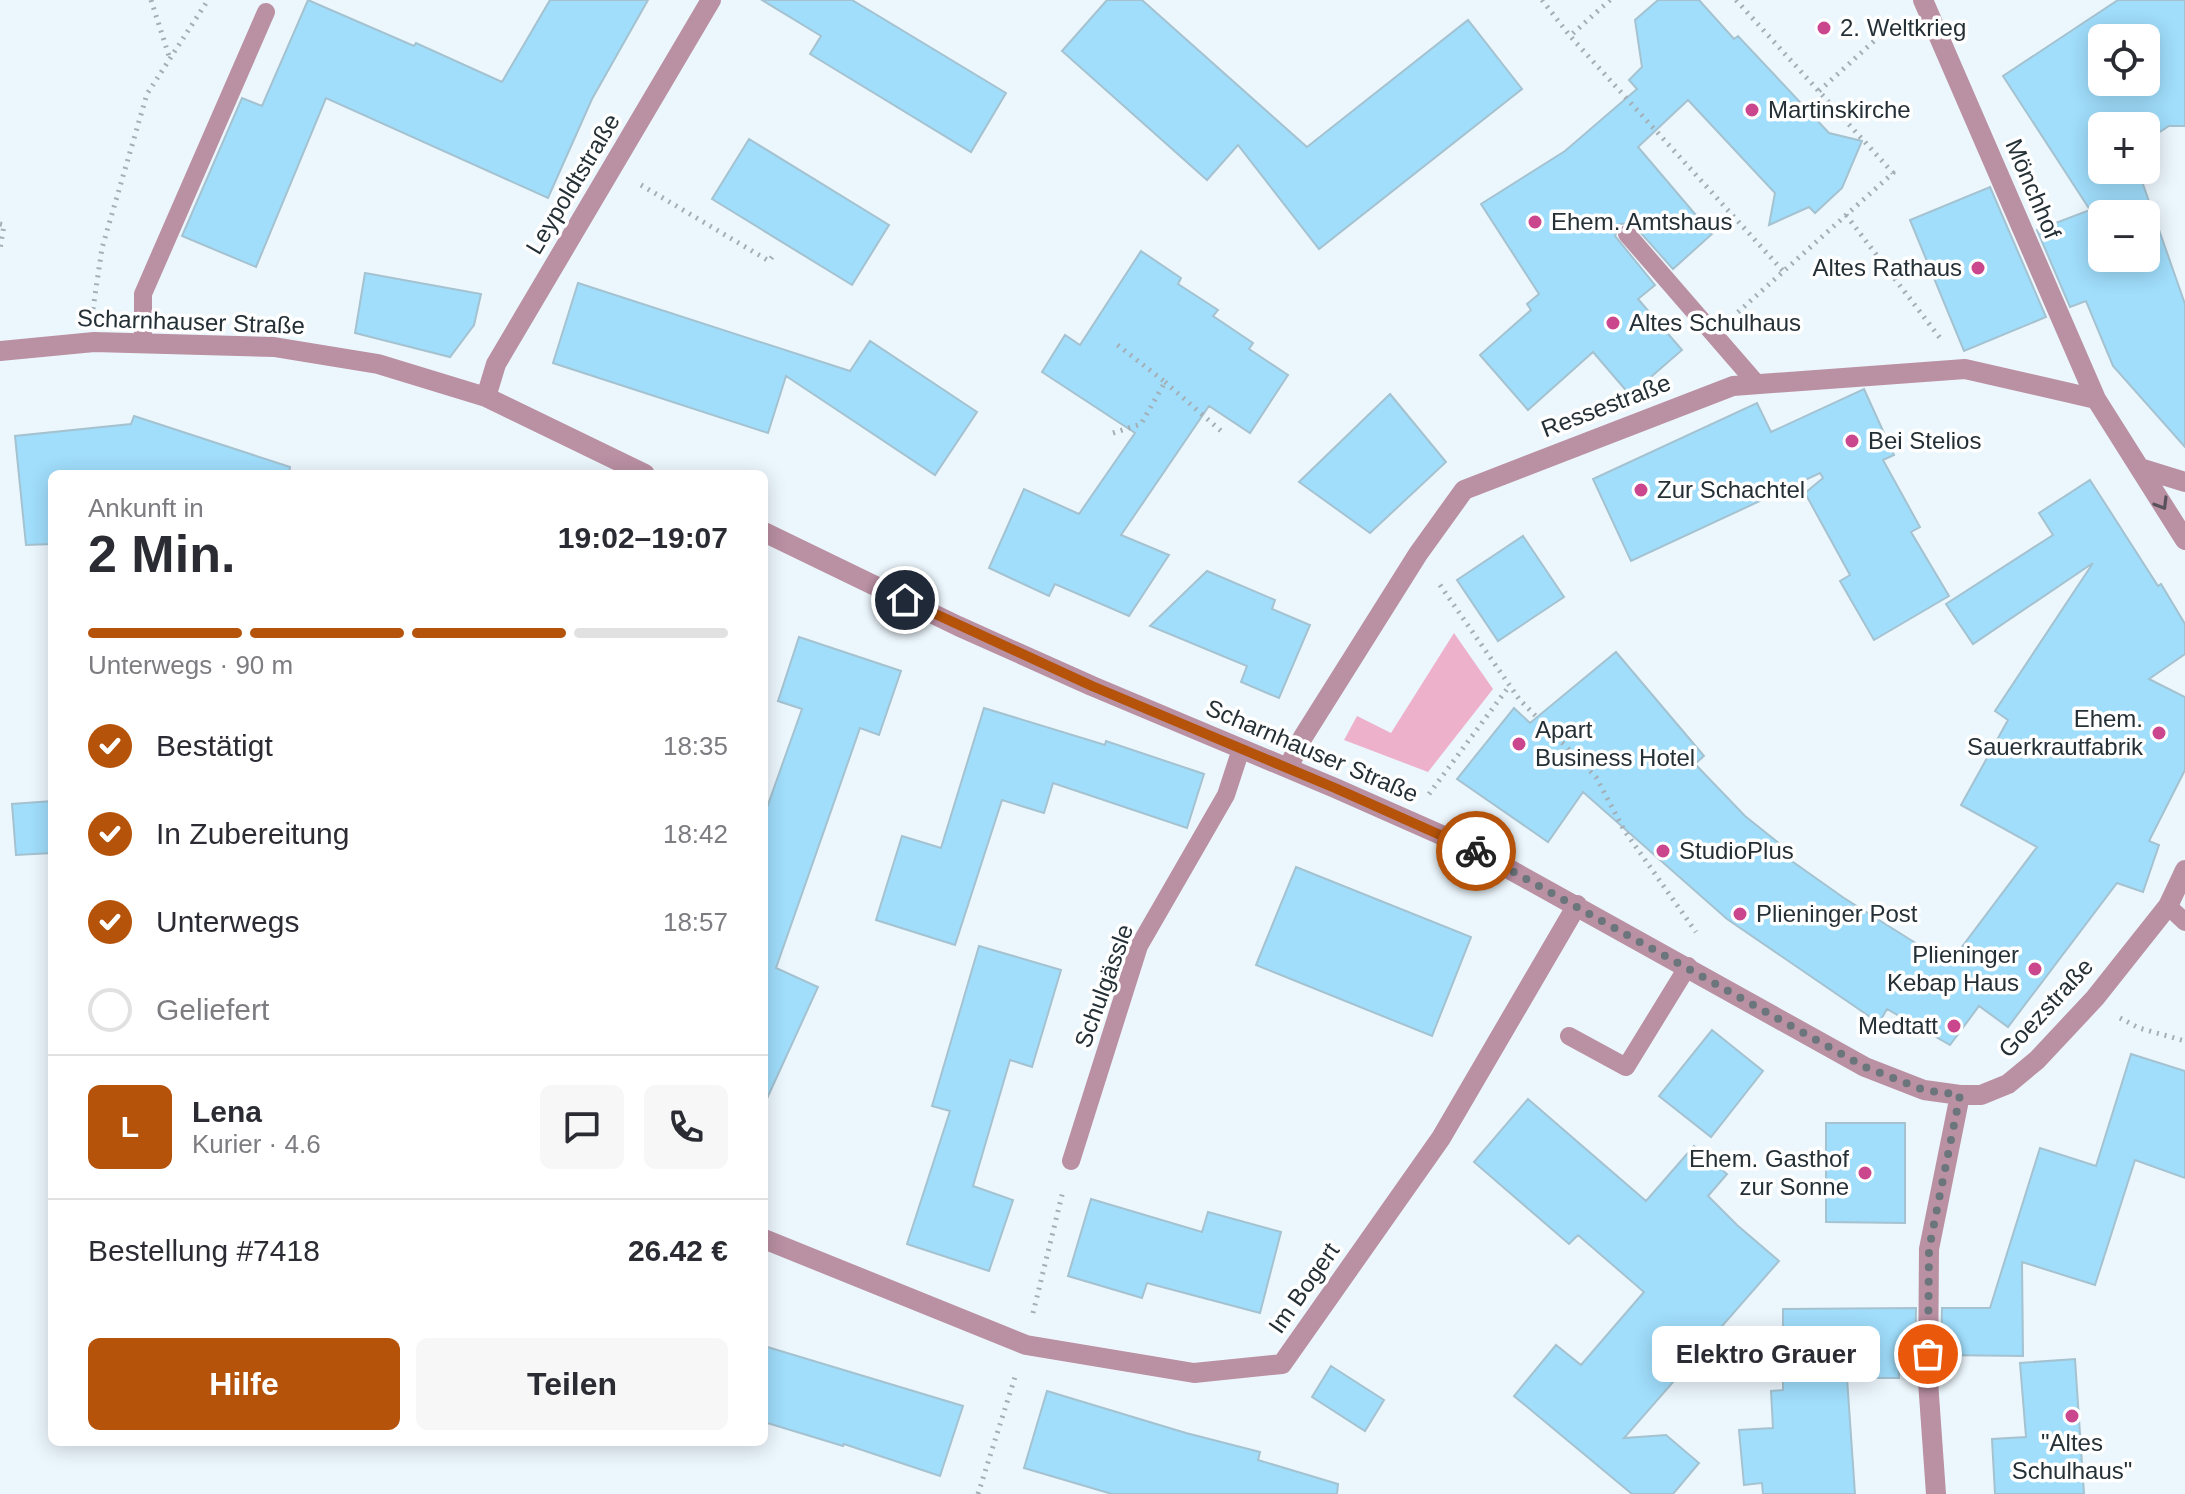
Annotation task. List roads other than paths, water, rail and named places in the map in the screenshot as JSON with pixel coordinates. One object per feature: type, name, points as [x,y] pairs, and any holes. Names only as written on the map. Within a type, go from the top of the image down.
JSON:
[{"type":"street","name":"Leypoldtstraße","points":[[486,397],[496,364],[711,0]]},
{"type":"street","name":"Mönchhof","points":[[1923,0],[2096,399]]},
{"type":"street","name":"Scharnhauser Straße","points":[[0,351],[94,342],[274,347],[378,364],[486,397],[637,470]]},
{"type":"street","name":"Ressestraße","points":[[1288,768],[1303,737],[1418,554],[1464,490],[1733,386],[1965,369],[2096,399]]},
{"type":"street","points":[[2096,399],[2185,540]]},
{"type":"street","points":[[2140,468],[2185,482]]},
{"type":"street","name":"Scharnhauser Straße","points":[[768,534],[958,626],[1473,849],[1865,1067],[1924,1090],[1960,1095]]},
{"type":"street","name":"Goezstraße","points":[[1960,1095],[1981,1095],[2008,1084],[2037,1060],[2091,1002],[2168,906],[2185,870]]},
{"type":"street","name":"Im Bogert","points":[[768,1241],[1026,1345],[1194,1373],[1282,1364],[1441,1138],[1577,905]]},
{"type":"street","points":[[1936,1494],[1928,1381],[1929,1249],[1960,1095]]},
{"type":"lane","points":[[143,343],[143,294],[266,12]]},
{"type":"lane","points":[[1627,234],[1757,384]]},
{"type":"lane","name":"Schulgässle","points":[[1071,1161],[1139,946],[1226,795],[1241,749]]},
{"type":"lane","points":[[2168,906],[2185,922]]},
{"type":"lane","points":[[1569,1036],[1626,1067],[1688,966]]},
{"type":"place","name":"2. Weltkrieg","points":[[1824,28]]},
{"type":"place","name":"Martinskirche","points":[[1752,110]]},
{"type":"place","name":"Ehem. Amtshaus","points":[[1535,222]]},
{"type":"place","name":"Altes Rathaus","points":[[1978,268]]},
{"type":"place","name":"Altes Schulhaus","points":[[1613,323]]},
{"type":"place","name":"Bei Stelios","points":[[1852,441]]},
{"type":"place","name":"Zur Schachtel","points":[[1641,490]]},
{"type":"place","name":"Ehem. Sauerkrautfabrik","points":[[2159,733]]},
{"type":"place","name":"Apart Business Hotel","points":[[1519,744]]},
{"type":"place","name":"StudioPlus","points":[[1663,851]]},
{"type":"place","name":"Plieninger Post","points":[[1740,914]]},
{"type":"place","name":"Plieninger Kebap Haus","points":[[2035,969]]},
{"type":"place","name":"Medtatt","points":[[1954,1026]]},
{"type":"place","name":"Ehem. Gasthof zur Sonne","points":[[1865,1173]]},
{"type":"place","name":"Elektro Grauer","points":[[1928,1354]]},
{"type":"place","name":"\"Altes Schulhaus\"","points":[[2072,1416]]}]
